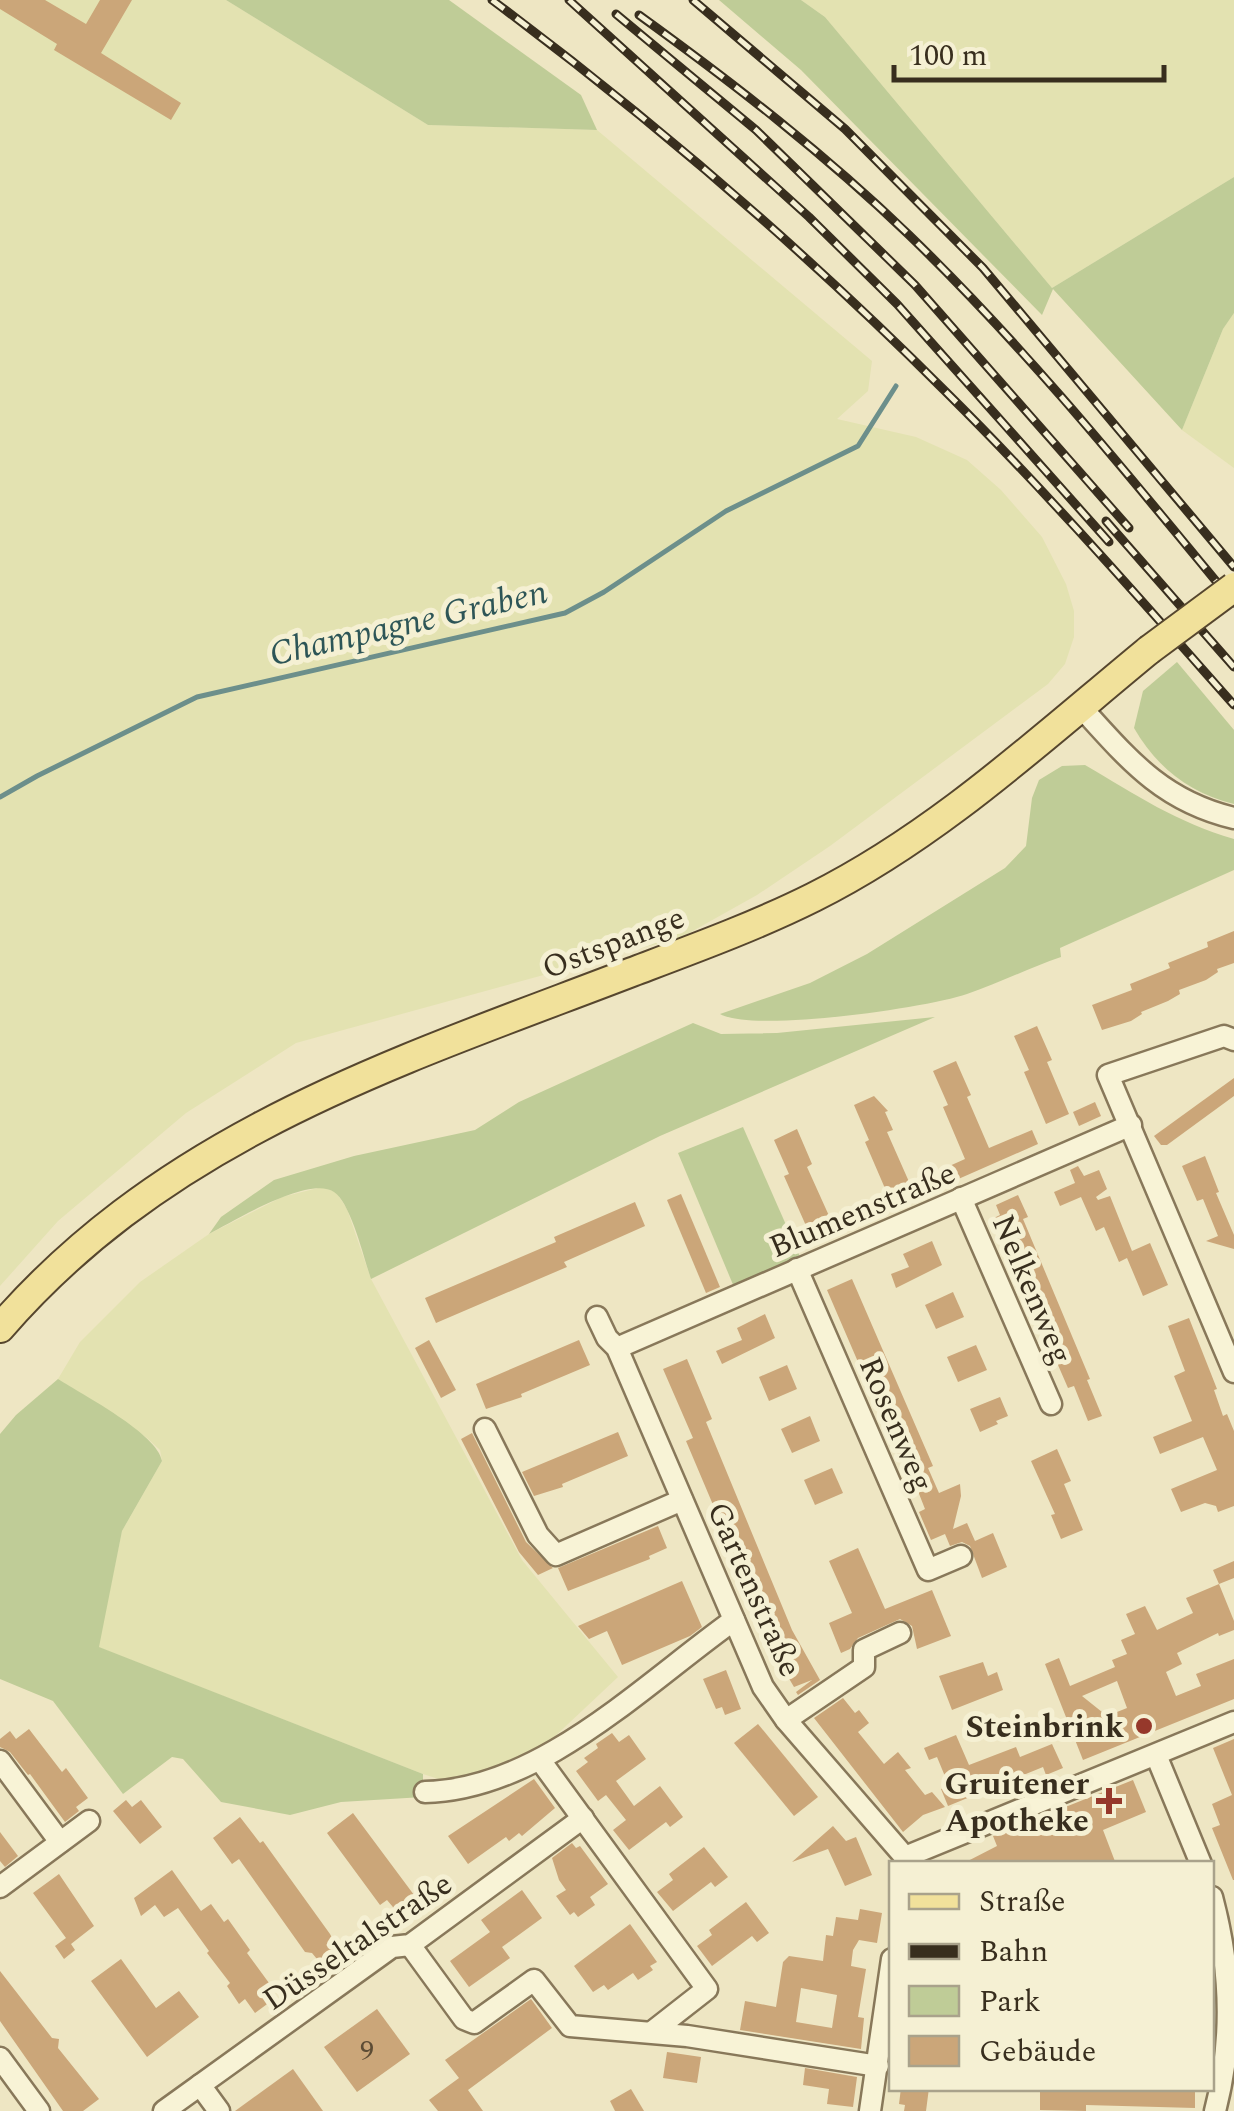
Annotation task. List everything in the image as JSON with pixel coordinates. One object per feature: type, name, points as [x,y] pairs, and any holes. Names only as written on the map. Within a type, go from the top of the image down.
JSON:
[{"type":"main road","name":"Ostspange","points":[[0,1328],[54,1272],[118,1217],[238,1136],[324,1094],[810,899],[914,838],[1234,587]]},
{"type":"street","points":[[1080,706],[1120,752],[1160,787],[1186,804],[1234,818]]},
{"type":"street","points":[[1234,1040],[1224,1036],[1108,1074],[1234,1372]]},
{"type":"street","name":"Blumenstraße","points":[[617,1348],[1131,1124]]},
{"type":"street","name":"Nelkenweg","points":[[962,1198],[1050,1404]]},
{"type":"street","name":"Rosenweg","points":[[798,1269],[928,1570],[962,1556]]},
{"type":"street","name":"Gartenstraße","points":[[596,1317],[617,1348],[763,1688],[904,1860]]},
{"type":"street","points":[[485,1429],[538,1535],[556,1555],[682,1500]]},
{"type":"street","points":[[425,1792],[470,1788],[570,1744],[734,1620]]},
{"type":"street","points":[[786,1720],[864,1666],[864,1650],[900,1633]]},
{"type":"street","points":[[904,1860],[1234,1722]]},
{"type":"street","points":[[1156,1755],[1199,1861]]},
{"type":"street","points":[[540,1760],[708,1989],[652,2032]]},
{"type":"street","points":[[0,1761],[60,1842]]},
{"type":"street","name":"Düsseltalstraße","points":[[164,2111],[392,1948],[410,1945],[583,1818]]},
{"type":"street","points":[[0,1887],[89,1821]]},
{"type":"street","points":[[1214,1905],[1222,1938],[1230,2013],[1224,2074],[1215,2111]]},
{"type":"street","points":[[410,1945],[464,2019],[474,2023],[534,1980],[570,2026],[652,2032],[878,2066]]},
{"type":"street","points":[[870,2111],[889,1981]]},
{"type":"street","points":[[0,2059],[40,2111]]},
{"type":"street","points":[[200,2086],[219,2111]]},
{"type":"green space","points":[[0,0],[226,0],[428,125],[597,130],[872,361],[868,391],[837,419],[916,437],[967,460],[1001,490],[1042,537],[1066,584],[1074,611],[1074,637],[1065,664],[1048,684],[830,846],[757,895],[682,937],[296,1043],[186,1113],[58,1221],[0,1286]]},
{"type":"green space","points":[[226,0],[449,0],[581,95],[597,130],[428,125]]},
{"type":"green space","points":[[719,0],[801,0],[825,17],[1052,288],[1234,177],[1234,313],[1223,329],[1182,430],[1053,289],[1042,315],[801,70]]},
{"type":"green space","points":[[801,0],[1234,0],[1234,177],[1052,288],[825,17]]},
{"type":"green space","points":[[1234,313],[1234,468],[1182,430],[1223,329]]},
{"type":"green space","points":[[1177,662],[1234,730],[1234,804],[1203,793],[1176,777],[1153,755],[1134,728],[1143,691]]},
{"type":"green space","points":[[1085,765],[1175,816],[1234,839],[1234,870],[1060,948],[1061,957],[946,1000],[802,1020],[739,1019],[720,1014],[810,983],[867,954],[1005,868],[1026,846],[1032,798],[1039,780],[1062,766]]},
{"type":"green space","points":[[935,1017],[660,1136],[371,1279],[346,1207],[334,1192],[322,1188],[290,1194],[209,1234],[221,1217],[274,1180],[354,1156],[475,1130],[519,1102],[693,1023],[721,1034],[777,1033]]},
{"type":"green space","points":[[743,1127],[801,1259],[734,1287],[678,1153]]},
{"type":"green space","points":[[322,1187],[336,1192],[347,1209],[371,1279],[522,1560],[618,1677],[533,1757],[460,1786],[98,1647],[122,1531],[162,1461],[160,1450],[147,1438],[58,1379],[80,1342],[140,1282],[209,1234],[282,1197]]},
{"type":"green space","points":[[58,1379],[134,1427],[148,1439],[162,1461],[122,1531],[99,1647],[423,1774],[423,1797],[341,1802],[290,1815],[221,1802],[183,1759],[172,1757],[123,1794],[53,1701],[0,1679],[0,1434]]},
{"type":"building","points":[[0,0],[45,0],[86,24],[100,0],[132,0],[101,53],[181,103],[171,120],[54,50],[57,44],[0,9]]},
{"type":"building","points":[[1234,931],[1234,963],[1179,990],[1180,994],[1141,1012],[1131,1021],[1102,1030],[1092,1005],[1132,990],[1130,984],[1170,968],[1168,963],[1208,947],[1207,942]]},
{"type":"building","points":[[1037,1026],[1069,1114],[1046,1124],[1014,1036]]},
{"type":"building","points":[[956,1061],[989,1148],[1032,1130],[1038,1144],[922,1195],[916,1181],[965,1159],[933,1071]]},
{"type":"building","points":[[1234,1078],[1234,1096],[1167,1145],[1161,1145],[1154,1136]]},
{"type":"building","points":[[874,1096],[888,1111],[885,1112],[893,1130],[887,1132],[910,1184],[887,1193],[854,1105]]},
{"type":"building","points":[[1095,1102],[1101,1116],[1079,1126],[1073,1112]]},
{"type":"building","points":[[797,1129],[812,1164],[807,1167],[830,1218],[807,1228],[784,1176],[789,1174],[774,1140]]},
{"type":"building","points":[[1205,1156],[1234,1235],[1234,1249],[1206,1241],[1218,1236],[1203,1199],[1197,1201],[1182,1166]]},
{"type":"building","points":[[1078,1166],[1084,1176],[1099,1170],[1107,1189],[1096,1197],[1098,1200],[1110,1196],[1132,1251],[1150,1243],[1168,1285],[1143,1296],[1127,1258],[1119,1262],[1104,1227],[1096,1231],[1081,1197],[1060,1206],[1054,1192],[1075,1183],[1070,1170]]},
{"type":"building","points":[[681,1194],[720,1287],[706,1293],[667,1200]]},
{"type":"building","points":[[1018,1195],[1028,1217],[1023,1219],[1102,1416],[1088,1421],[1074,1386],[1068,1388],[994,1218],[1000,1215],[996,1205]]},
{"type":"building","points":[[873,1199],[879,1214],[841,1230],[835,1215]]},
{"type":"building","points":[[635,1202],[645,1226],[564,1262],[567,1267],[436,1323],[425,1298],[556,1242],[554,1237]]},
{"type":"building","points":[[932,1241],[942,1265],[896,1288],[891,1274],[909,1267],[903,1254]]},
{"type":"building","points":[[852,1279],[933,1466],[928,1468],[939,1493],[960,1484],[953,1529],[967,1523],[975,1541],[993,1533],[1007,1567],[982,1578],[970,1546],[962,1542],[950,1546],[945,1534],[931,1540],[919,1512],[925,1509],[912,1476],[908,1478],[827,1290]]},
{"type":"building","points":[[953,1292],[964,1317],[936,1329],[925,1305]]},
{"type":"building","points":[[765,1314],[775,1338],[722,1364],[716,1351],[742,1340],[737,1328]]},
{"type":"building","points":[[1189,1318],[1217,1389],[1214,1390],[1223,1416],[1227,1414],[1234,1431],[1234,1506],[1218,1512],[1216,1506],[1205,1503],[1181,1512],[1171,1489],[1217,1470],[1203,1437],[1160,1454],[1153,1437],[1192,1421],[1174,1376],[1185,1371],[1168,1326]]},
{"type":"building","points":[[429,1340],[456,1390],[441,1398],[415,1348]]},
{"type":"building","points":[[579,1340],[590,1365],[486,1409],[476,1384]]},
{"type":"building","points":[[976,1345],[987,1370],[958,1382],[947,1357]]},
{"type":"building","points":[[687,1359],[712,1419],[706,1422],[792,1630],[820,1680],[798,1695],[796,1692],[812,1680],[794,1687],[774,1653],[747,1577],[744,1578],[686,1441],[693,1438],[663,1369]]},
{"type":"building","points":[[787,1365],[797,1389],[769,1401],[759,1377]]},
{"type":"building","points":[[1000,1397],[1008,1416],[980,1432],[970,1409]]},
{"type":"building","points":[[810,1416],[820,1441],[792,1453],[781,1429]]},
{"type":"building","points":[[618,1432],[628,1456],[562,1484],[563,1487],[534,1496],[522,1472]]},
{"type":"building","points":[[472,1433],[526,1542],[553,1568],[538,1575],[519,1552],[461,1439]]},
{"type":"building","points":[[1057,1449],[1071,1481],[1064,1484],[1083,1530],[1061,1539],[1051,1515],[1055,1514],[1031,1461]]},
{"type":"building","points":[[832,1468],[843,1493],[815,1505],[804,1480]]},
{"type":"building","points":[[658,1526],[667,1548],[649,1556],[650,1559],[568,1591],[558,1568]]},
{"type":"building","points":[[858,1548],[885,1609],[932,1590],[951,1636],[917,1649],[912,1626],[900,1619],[858,1638],[841,1653],[829,1623],[852,1613],[829,1561]]},
{"type":"building","points":[[1234,1561],[1234,1578],[1219,1584],[1213,1570]]},
{"type":"building","points":[[682,1581],[702,1627],[690,1636],[622,1665],[607,1631],[589,1639],[578,1626]]},
{"type":"building","points":[[1219,1584],[1234,1630],[1219,1636],[1218,1633],[1177,1653],[1182,1664],[1166,1672],[1176,1696],[1201,1686],[1196,1674],[1234,1659],[1234,1699],[1083,1760],[1045,1664],[1059,1658],[1070,1686],[1115,1667],[1112,1660],[1127,1654],[1121,1640],[1135,1634],[1126,1614],[1145,1606],[1157,1630],[1193,1613],[1186,1598]],"holes":[[[1117,1681],[1127,1708],[1107,1716],[1082,1696]]]},
{"type":"building","points":[[983,1662],[988,1676],[997,1672],[1003,1690],[952,1710],[939,1676]]},
{"type":"building","points":[[726,1670],[741,1709],[725,1715],[722,1707],[716,1709],[703,1679]]},
{"type":"building","points":[[843,1698],[869,1723],[858,1732],[884,1764],[898,1752],[911,1768],[905,1770],[925,1795],[932,1792],[945,1807],[923,1815],[903,1832],[814,1718]]},
{"type":"building","points":[[758,1724],[818,1797],[794,1816],[734,1743]]},
{"type":"building","points":[[29,1729],[88,1798],[65,1822],[30,1774],[0,1747],[0,1739],[10,1731],[16,1739]]},
{"type":"building","points":[[612,1733],[619,1742],[629,1735],[646,1759],[616,1781],[634,1806],[660,1786],[683,1817],[670,1827],[666,1822],[629,1850],[613,1830],[626,1820],[606,1795],[598,1801],[576,1771],[588,1762],[584,1758],[598,1748],[596,1744]]},
{"type":"building","points":[[956,1735],[969,1765],[1016,1747],[1020,1757],[1052,1744],[1063,1768],[1046,1775],[1043,1767],[948,1806],[941,1789],[949,1786],[937,1757],[929,1760],[924,1748]]},
{"type":"building","points":[[1234,1739],[1233,1880],[1212,1828],[1220,1825],[1212,1804],[1232,1795],[1213,1748]]},
{"type":"building","points":[[534,1779],[555,1808],[522,1836],[519,1833],[509,1841],[506,1837],[468,1864],[448,1836]]},
{"type":"building","points":[[1133,1780],[1146,1812],[1103,1830],[1115,1861],[968,1861],[997,1846],[993,1836]]},
{"type":"building","points":[[126,1800],[132,1807],[141,1800],[162,1827],[140,1844],[113,1811]]},
{"type":"building","points":[[353,1813],[417,1899],[398,1913],[387,1900],[380,1905],[327,1833]]},
{"type":"building","points":[[240,1817],[260,1843],[263,1841],[330,1934],[339,1951],[321,1964],[312,1953],[305,1952],[239,1859],[232,1864],[213,1838]]},
{"type":"building","points":[[833,1826],[846,1841],[856,1837],[872,1875],[845,1886],[828,1849],[792,1862]]},
{"type":"building","points":[[0,1832],[18,1856],[5,1867],[0,1861]]},
{"type":"building","points":[[572,1843],[576,1848],[580,1846],[608,1884],[590,1897],[595,1905],[578,1917],[574,1912],[570,1915],[556,1896],[566,1890],[552,1858]]},
{"type":"building","points":[[704,1847],[728,1877],[715,1887],[711,1882],[673,1911],[657,1892],[673,1880],[669,1874]]},
{"type":"building","points":[[172,1870],[201,1911],[211,1904],[224,1922],[228,1919],[250,1950],[247,1953],[269,1983],[265,1986],[274,1999],[255,2013],[245,1999],[239,2004],[227,1986],[230,1983],[178,1908],[164,1917],[155,1905],[141,1916],[134,1898]]},
{"type":"building","points":[[59,1874],[94,1926],[71,1944],[75,1950],[64,1959],[55,1946],[66,1938],[33,1893]]},
{"type":"building","points":[[522,1890],[542,1918],[502,1947],[510,1958],[469,1987],[450,1961],[490,1932],[481,1920]]},
{"type":"building","points":[[746,1902],[769,1933],[757,1942],[752,1936],[712,1966],[697,1946],[712,1935],[709,1930]]},
{"type":"building","points":[[860,1909],[882,1913],[877,1943],[859,1940],[853,1950],[851,1966],[866,1969],[858,2017],[864,2018],[861,2049],[740,2030],[745,2001],[776,2007],[783,1962],[789,1956],[823,1961],[826,1935],[833,1936],[836,1917],[858,1920]],"holes":[[[801,1988],[837,1995],[832,2028],[796,2022]]]},
{"type":"building","points":[[630,1924],[657,1962],[650,1966],[653,1970],[638,1980],[633,1973],[608,1990],[604,1985],[593,1992],[574,1966]]},
{"type":"building","points":[[121,1959],[156,2008],[179,1991],[199,2017],[147,2057],[91,1981]]},
{"type":"building","points":[[0,1971],[52,2038],[59,2039],[58,2048],[99,2099],[83,2111],[63,2111],[0,2021]]},
{"type":"building","points":[[531,1999],[552,2028],[468,2090],[483,2111],[438,2111],[429,2100],[459,2078],[445,2060]]},
{"type":"building","points":[[377,2009],[410,2054],[357,2092],[324,2047]]},
{"type":"building","points":[[667,2052],[701,2057],[697,2083],[663,2078]]},
{"type":"building","points":[[805,2068],[857,2077],[853,2107],[827,2104],[829,2089],[803,2085]]},
{"type":"building","points":[[293,2069],[323,2111],[235,2111]]},
{"type":"building","points":[[631,2089],[644,2111],[615,2111],[610,2101]]},
{"type":"building","points":[[901,2091],[929,2091],[926,2111],[904,2111],[905,2105],[899,2104]]},
{"type":"building","points":[[1040,2091],[1195,2091],[1195,2108],[1086,2105],[1086,2111],[1040,2110]]},
{"type":"waterway","name":"Champagne Graben","points":[[0,797],[197,697],[565,613],[604,592],[726,511],[858,446],[896,386]]},
{"type":"railway","points":[[492,0],[726,188],[892,339],[1057,507],[1234,705]]},
{"type":"railway","points":[[569,0],[809,217],[897,304],[1109,542]]},
{"type":"railway","points":[[693,0],[845,129],[983,268],[1234,567]]},
{"type":"railway","points":[[616,14],[756,130],[915,285],[1129,528]]},
{"type":"railway","points":[[639,15],[845,176],[953,278],[1117,461],[1234,603]]},
{"type":"railway","points":[[1106,521],[1234,667]]},
{"type":"place","name":"Steinbrink","points":[[1144,1726]]},
{"type":"place","name":"Gruitener Apotheke","points":[[1109,1801]]}]
